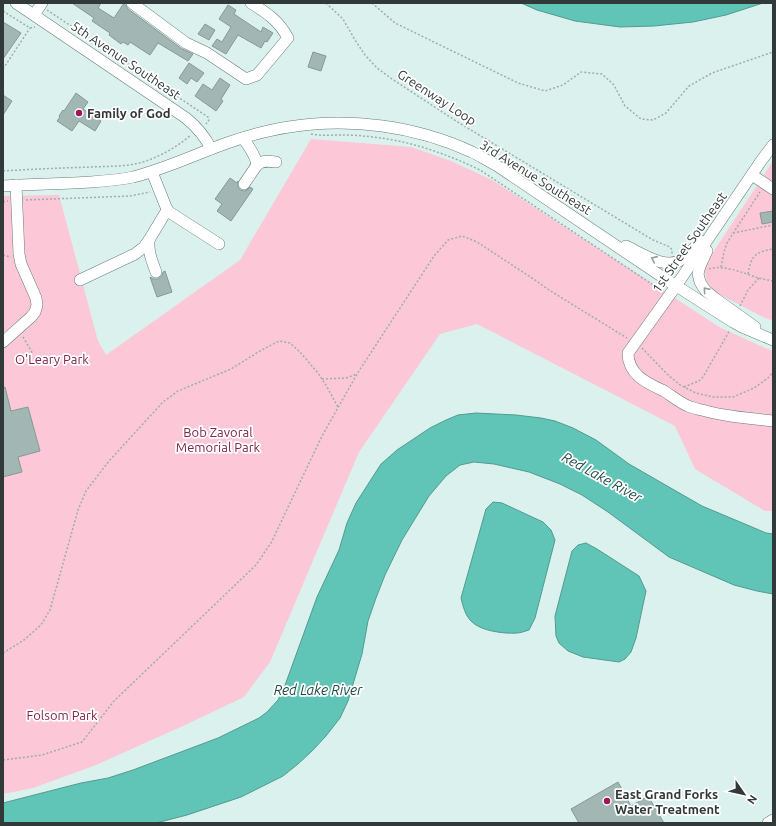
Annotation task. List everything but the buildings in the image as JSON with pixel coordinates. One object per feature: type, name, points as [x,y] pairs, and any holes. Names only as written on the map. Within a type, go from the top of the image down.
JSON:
[{"type":"street","name":"5th Avenue Southeast","points":[[16,3],[186,118],[199,129],[211,149]]},
{"type":"street","points":[[132,3],[186,43],[207,53],[246,79],[257,75],[288,38],[284,29],[277,21],[251,3]]},
{"type":"street","points":[[34,15],[41,4]]},
{"type":"street","name":"3rd Avenue Southeast","points":[[3,186],[121,180],[152,172],[243,138],[270,130],[289,127],[309,124],[334,123],[360,123],[384,126],[448,142],[472,152],[496,166],[676,286],[735,318],[742,327],[772,340]]},
{"type":"street","points":[[243,138],[254,155],[257,164]]},
{"type":"street","name":"1st Street Southeast","points":[[773,145],[628,354],[628,361],[632,369],[647,384],[667,393],[688,406],[715,414],[773,421]]},
{"type":"street","points":[[244,184],[257,164],[262,162],[276,162]]},
{"type":"street","points":[[152,172],[167,210],[219,244]]},
{"type":"street","points":[[752,175],[769,186]]},
{"type":"street","points":[[3,342],[31,317],[35,312],[37,305],[36,298],[21,264],[19,254],[16,185]]},
{"type":"street","points":[[80,280],[127,259],[144,247],[167,210]]},
{"type":"street","points":[[592,230],[662,263],[672,264],[681,260],[690,252],[727,212]]},
{"type":"street","points":[[727,212],[700,266],[698,274],[700,282],[706,291],[735,318]]},
{"type":"street","points":[[149,240],[149,250],[156,272]]},
{"type":"street","points":[[768,823],[773,820]]},
{"type":"path","name":"Greenway Loop","points":[[326,3],[343,19],[355,40],[377,68],[392,79],[456,121],[538,171],[653,240],[670,247],[672,254]]},
{"type":"path","points":[[372,3],[396,23],[518,83],[545,91],[563,85],[581,72],[602,74],[614,85],[625,106],[640,119],[653,120],[666,113],[689,86],[712,73],[773,52]]},
{"type":"path","points":[[3,171],[114,166],[146,161],[165,153],[181,143],[209,120],[208,117],[41,4]]},
{"type":"path","points":[[3,11],[30,28]]},
{"type":"path","points":[[3,69],[30,28],[36,26]]},
{"type":"path","points":[[311,134],[319,136],[364,136],[392,140],[414,144],[458,159],[480,170],[521,197],[661,290],[661,293]]},
{"type":"path","points":[[721,267],[724,252],[733,233],[769,186]]},
{"type":"path","points":[[3,202],[130,196],[148,193],[159,189]]},
{"type":"path","points":[[733,233],[773,225]]},
{"type":"path","points":[[3,760],[42,755],[82,742],[114,701],[256,565],[271,543],[322,436],[357,374],[434,256],[448,240],[462,236],[478,242],[549,290],[635,343],[642,348],[667,374],[684,387],[696,393],[712,397],[734,397],[754,388],[768,378],[773,372]]},
{"type":"path","points":[[748,274],[752,258],[761,252],[773,249]]},
{"type":"path","points":[[707,270],[714,267],[721,267],[773,281]]},
{"type":"path","points":[[684,387],[699,381],[703,377],[730,330],[737,311],[748,290],[759,278]]},
{"type":"path","points":[[16,330],[25,339],[33,354]]},
{"type":"path","points":[[3,653],[24,640],[41,625],[50,610],[78,510],[86,491],[109,461],[163,402],[178,391],[231,369],[279,341],[290,343],[300,352],[322,379],[338,407]]},
{"type":"path","points":[[322,379],[346,378],[357,374]]},
{"type":"green space","name":"Bob Zavoral Memorial Park","points":[[311,139],[411,147],[451,161],[492,180],[721,328],[773,351],[773,511],[765,511],[695,469],[675,426],[477,324],[440,334],[359,452],[270,662],[244,697],[96,765],[33,788],[3,794],[3,196],[59,195],[98,341],[106,355],[240,260]]},
{"type":"green space","points":[[773,161],[773,321],[715,292],[707,282],[704,266]]},
{"type":"water","points":[[521,3],[763,3],[726,15],[693,22],[654,26],[620,27],[575,21],[537,10]]},
{"type":"water","name":"Red Lake River","points":[[476,413],[541,418],[555,421],[573,428],[596,440],[629,464],[702,506],[766,533],[773,534],[773,594],[734,585],[669,557],[608,512],[582,495],[560,484],[529,472],[494,464],[474,462],[460,465],[446,476],[429,496],[402,540],[385,575],[368,621],[362,654],[348,701],[340,718],[312,751],[283,776],[241,797],[187,815],[156,823],[3,823],[3,803],[81,783],[108,778],[133,770],[218,738],[259,718],[267,712],[278,700],[284,688],[317,597],[339,550],[347,523],[356,503],[381,464],[397,450],[430,428],[458,415]]},
{"type":"water","points":[[493,502],[502,503],[543,522],[551,530],[555,540],[535,618],[529,630],[520,633],[492,631],[480,627],[471,621],[467,616],[461,598],[486,509]]},
{"type":"water","points":[[586,543],[639,576],[646,591],[636,638],[631,652],[625,659],[619,662],[583,657],[568,651],[559,643],[556,636],[555,616],[572,551],[578,545]]},
{"type":"place","name":"Family of God","points":[[79,113]]},
{"type":"place","name":"East Grand Forks Water Treatment","points":[[607,801]]},
{"type":"park label","name":"O'Leary Park","points":[[52,359]]},
{"type":"park label","name":"Folsom Park","points":[[62,715]]}]
